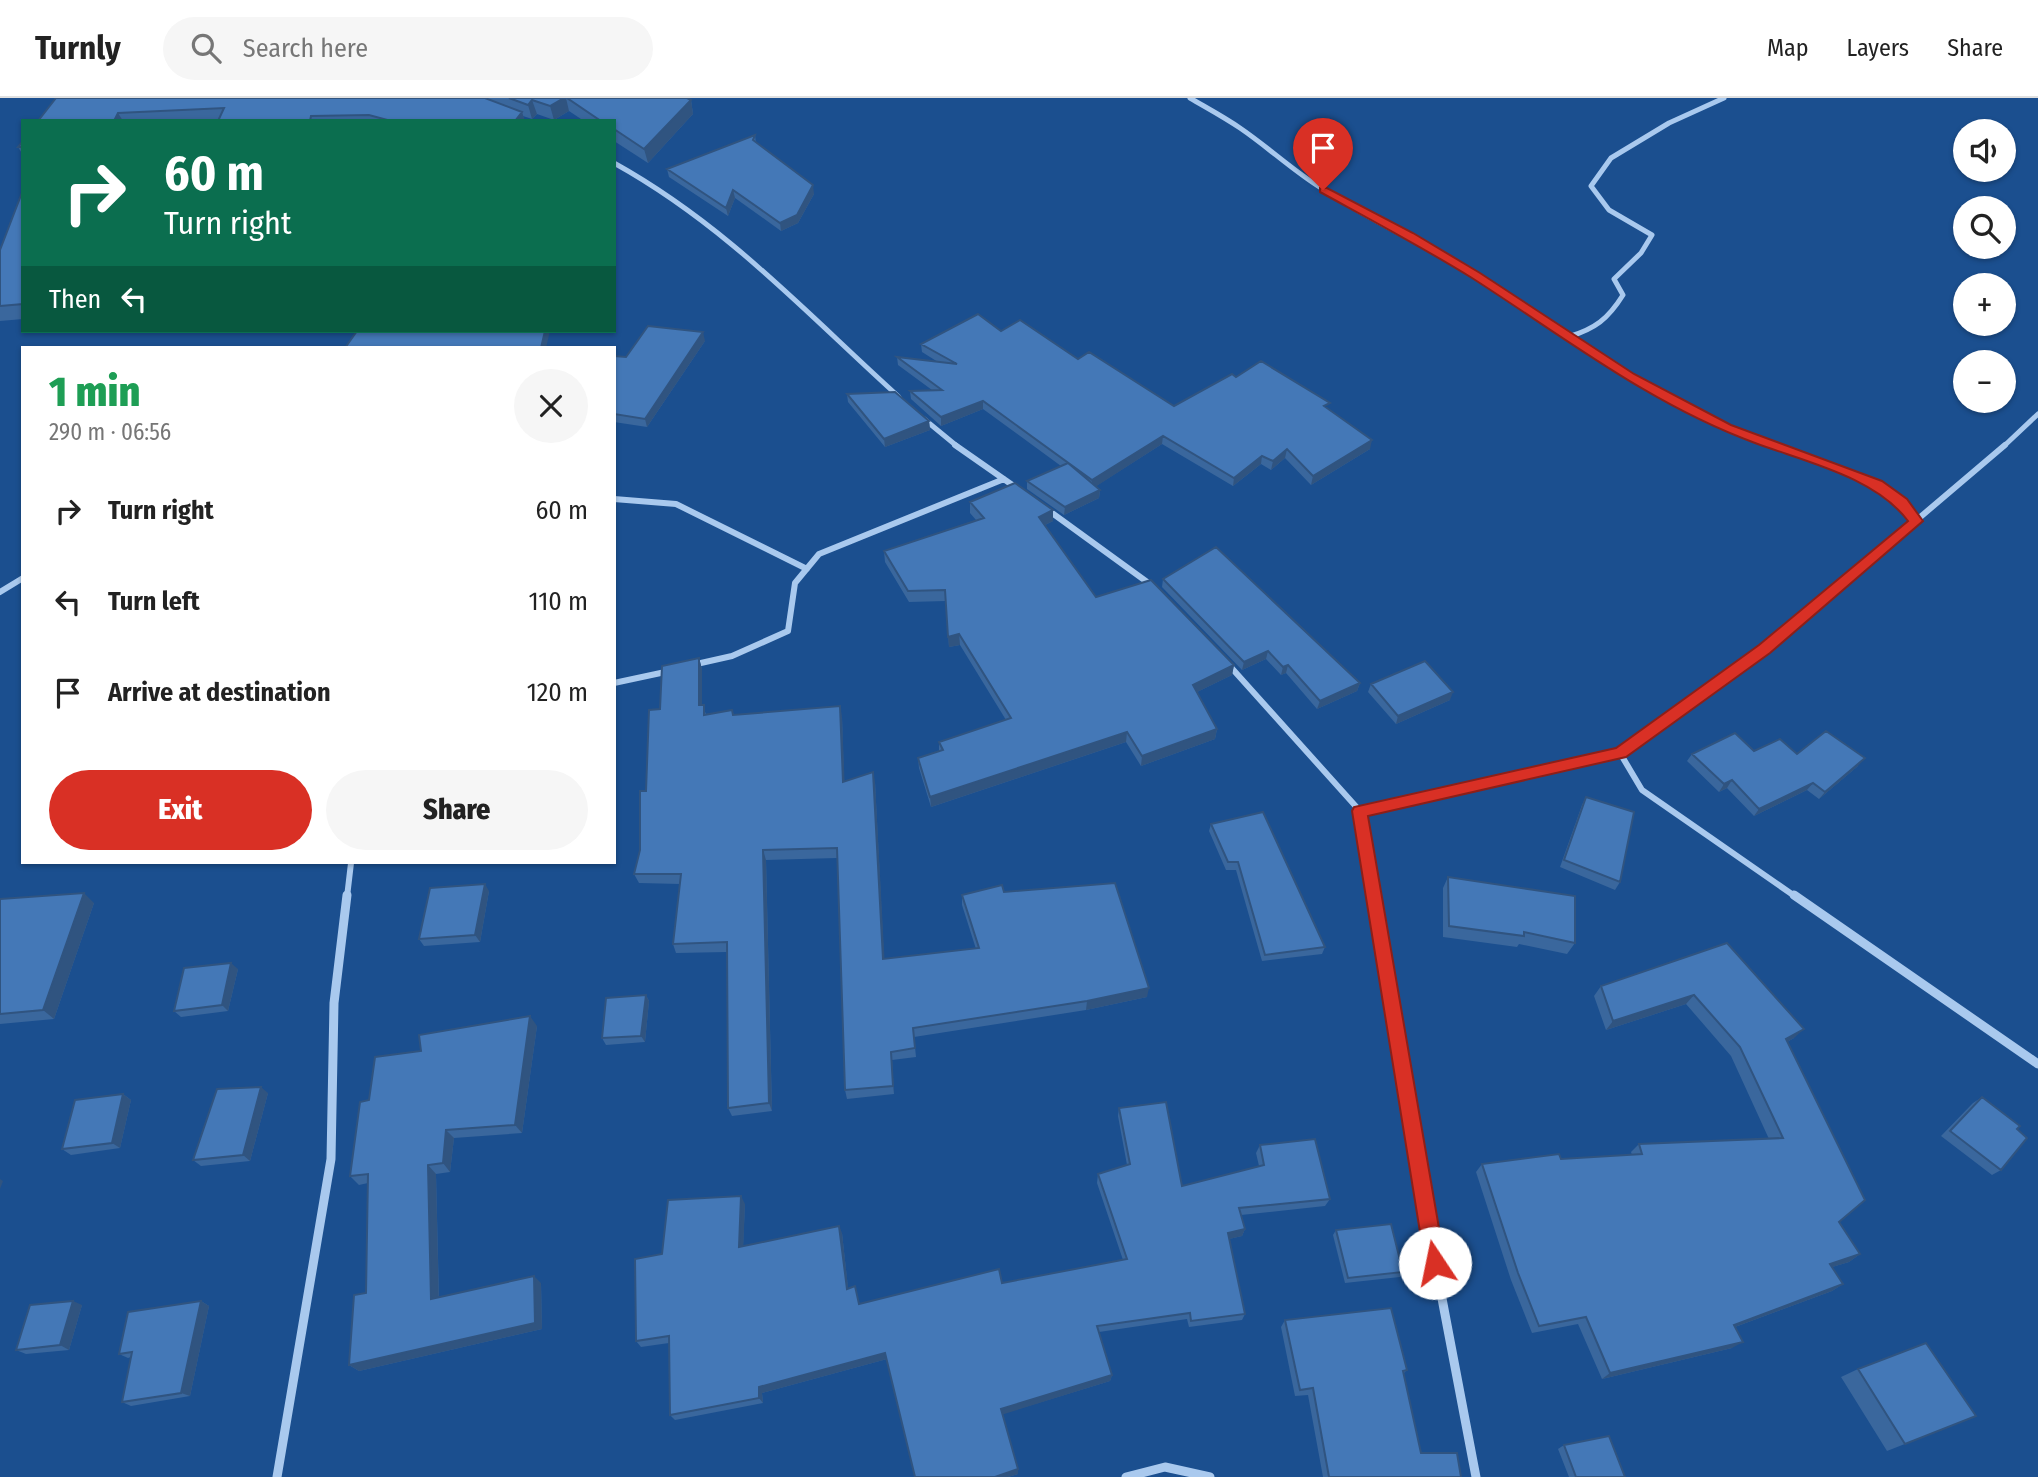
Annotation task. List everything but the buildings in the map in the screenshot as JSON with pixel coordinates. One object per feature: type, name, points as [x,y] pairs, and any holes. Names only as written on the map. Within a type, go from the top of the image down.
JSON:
[{"type":"street","points":[[1190,98],[1241,129],[1275,158],[1323,190],[1409,236],[1629,377],[1726,428],[1877,484],[1902,502],[1916,521]]},
{"type":"street","points":[[1568,337],[1598,328],[1612,314],[1623,295],[1614,279],[1641,253],[1651,235],[1606,210],[1591,186],[1611,158],[1669,123],[1724,98]]},
{"type":"street","points":[[616,164],[704,220],[782,284],[851,355],[911,408]]},
{"type":"street","points":[[1360,811],[1620,753],[1765,649],[1982,467],[2038,414]]},
{"type":"street","points":[[921,416],[951,442],[1026,495]]},
{"type":"street","points":[[616,683],[732,656],[788,631],[795,583],[819,554],[1004,479]]},
{"type":"street","points":[[616,499],[676,504],[807,569]]},
{"type":"street","points":[[1037,503],[1149,582],[1158,592]]},
{"type":"street","points":[[0,592],[21,579]]},
{"type":"street","points":[[1222,657],[1360,811],[1420,1183],[1476,1477]]},
{"type":"street","points":[[1620,753],[1642,790],[2038,1064]]},
{"type":"street","points":[[277,1477],[331,1159],[334,1003],[351,864]]},
{"type":"street","points":[[1126,1477],[1164,1467],[1210,1477]]},
{"type":"route","points":[[1323,190],[1409,236],[1475,276],[1629,377],[1726,428],[1877,484],[1902,502],[1916,521],[1765,649],[1620,753],[1360,811],[1435,1263]]}]
